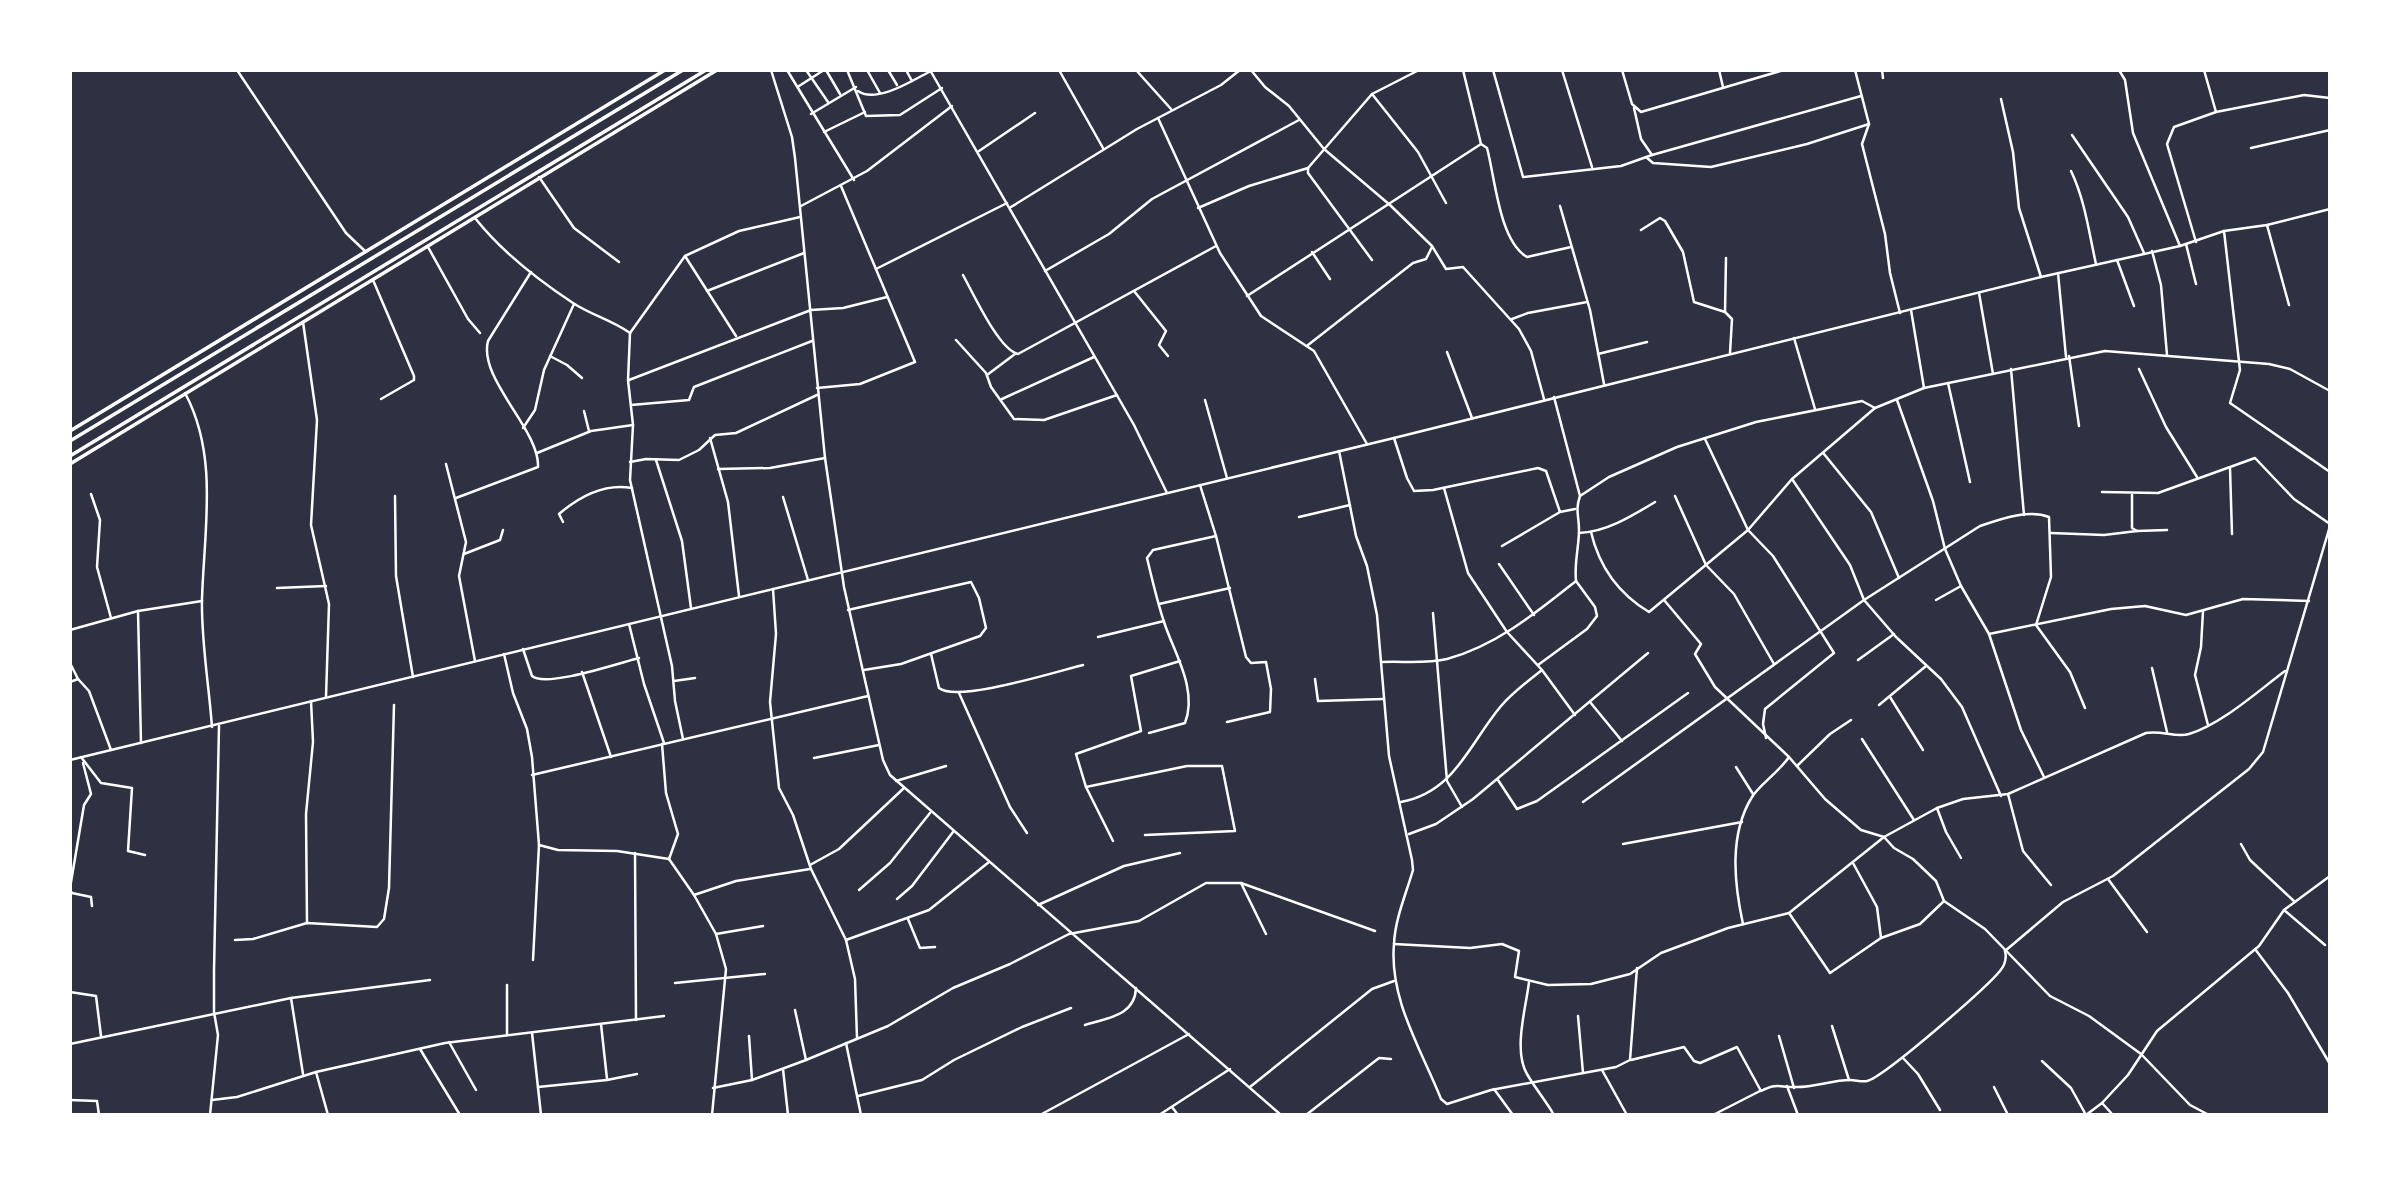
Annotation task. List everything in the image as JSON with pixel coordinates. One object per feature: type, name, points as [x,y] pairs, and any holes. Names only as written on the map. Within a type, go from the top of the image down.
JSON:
[{"type":"main road","points":[[70,431],[666,70]]},
{"type":"main road","points":[[70,441],[683,70]]},
{"type":"main road","points":[[70,456],[706,70]]},
{"type":"main road","points":[[70,464],[717,70]]},
{"type":"street","points":[[237,70],[346,233],[366,252]]},
{"type":"street","points":[[771,70],[792,137],[802,216],[817,395],[848,610],[890,775],[1069,934],[1136,988],[1281,1115]]},
{"type":"street","points":[[788,70],[799,86],[811,114],[853,180]]},
{"type":"street","points":[[806,70],[829,103]]},
{"type":"street","points":[[799,86],[825,70],[840,94]]},
{"type":"street","points":[[847,70],[867,116],[900,115],[942,88]]},
{"type":"street","points":[[867,70],[880,93]]},
{"type":"street","points":[[888,70],[897,85]]},
{"type":"street","points":[[906,70],[912,81]]},
{"type":"street","points":[[857,89],[865,96],[889,92],[897,85],[912,81],[930,70],[979,151],[1116,395],[1167,493]]},
{"type":"street","points":[[1059,70],[1103,148]]},
{"type":"street","points":[[1136,70],[1172,110]]},
{"type":"street","points":[[1010,207],[1103,148],[1221,85],[1240,70]]},
{"type":"street","points":[[1251,70],[1324,149],[1390,205],[1432,246],[1446,269],[1463,267],[1512,320],[1527,343],[1544,399]]},
{"type":"street","points":[[1198,208],[1249,187],[1308,168],[1372,94],[1419,70]]},
{"type":"street","points":[[1463,70],[1481,144],[1487,148],[1502,215],[1522,254],[1527,257],[1571,247]]},
{"type":"street","points":[[1493,70],[1523,177],[1621,166],[1862,95]]},
{"type":"street","points":[[1562,70],[1592,169]]},
{"type":"street","points":[[1622,70],[1641,139],[1652,155]]},
{"type":"street","points":[[1719,70],[1724,88]]},
{"type":"street","points":[[1634,108],[1641,112],[1784,70]]},
{"type":"street","points":[[1855,70],[1869,124],[1862,144],[1885,234],[1890,273],[1900,313]]},
{"type":"street","points":[[1882,70],[1883,78]]},
{"type":"street","points":[[2119,70],[2125,80],[2133,133],[2180,246]]},
{"type":"street","points":[[2204,70],[2216,112]]},
{"type":"street","points":[[811,114],[840,94],[857,89]]},
{"type":"street","points":[[1372,94],[1418,152],[1446,203]]},
{"type":"street","points":[[2196,242],[2167,144],[2174,127],[2216,112],[2304,95],[2330,98]]},
{"type":"street","points":[[2001,99],[2012,152],[2019,208],[2041,277]]},
{"type":"street","points":[[801,206],[853,180],[923,130],[952,105]]},
{"type":"street","points":[[824,132],[865,113]]},
{"type":"street","points":[[979,151],[1035,113]]},
{"type":"street","points":[[1158,118],[1216,246],[1247,296],[1261,316],[1275,328],[1308,345],[1367,444]]},
{"type":"street","points":[[1045,271],[1109,234],[1152,199],[1299,120]]},
{"type":"street","points":[[1647,157],[1653,163],[1711,167],[1807,144],[1869,124]]},
{"type":"street","points":[[2251,148],[2330,130]]},
{"type":"street","points":[[2072,135],[2129,217],[2144,253]]},
{"type":"street","points":[[1247,296],[1481,144]]},
{"type":"street","points":[[1308,168],[1308,173],[1372,260]]},
{"type":"street","points":[[2071,171],[2083,197],[2085,224],[2096,264]]},
{"type":"street","points":[[539,177],[574,228],[619,262]]},
{"type":"street","points":[[817,388],[860,384],[913,365],[914,357],[841,186]]},
{"type":"street","points":[[876,270],[1007,203]]},
{"type":"street","points":[[1560,206],[1588,302],[1604,384]]},
{"type":"street","points":[[70,760],[219,726],[660,615],[1472,419],[2041,277],[2180,246],[2224,231],[2267,225],[2330,209]]},
{"type":"street","points":[[683,739],[642,521],[632,488],[632,425],[628,380],[630,333],[685,256],[739,231],[802,216]]},
{"type":"street","points":[[475,218],[531,272],[574,304],[612,320],[630,333]]},
{"type":"street","points":[[1641,230],[1660,218],[1664,221],[1683,252],[1694,302],[1725,312],[1732,319],[1730,353]]},
{"type":"street","points":[[2267,225],[2289,305]]},
{"type":"street","points":[[2224,231],[2240,370],[2230,403],[2232,407],[2330,472]]},
{"type":"street","points":[[2186,244],[2196,284]]},
{"type":"street","points":[[987,375],[1015,354],[1044,342],[1073,322],[1216,246]]},
{"type":"street","points":[[1308,345],[1413,263],[1426,259],[1432,246]]},
{"type":"street","points":[[428,247],[468,319],[480,333]]},
{"type":"street","points":[[2152,251],[2161,285],[2167,356]]},
{"type":"street","points":[[1312,252],[1330,279]]},
{"type":"street","points":[[707,291],[804,253]]},
{"type":"street","points":[[685,256],[737,337]]},
{"type":"street","points":[[1725,312],[1726,258]]},
{"type":"street","points":[[2117,260],[2134,306]]},
{"type":"street","points":[[456,498],[538,467],[537,453],[487,360],[486,351],[488,341],[531,272]]},
{"type":"street","points":[[2058,274],[2067,357],[2079,426]]},
{"type":"street","points":[[963,275],[992,327],[1015,354]]},
{"type":"street","points":[[373,280],[414,376],[414,380],[381,399]]},
{"type":"street","points":[[1134,290],[1166,331],[1159,345],[1168,356]]},
{"type":"street","points":[[1979,293],[1993,374]]},
{"type":"street","points":[[628,380],[811,310],[843,308],[887,297]]},
{"type":"street","points":[[1512,320],[1528,313],[1588,302]]},
{"type":"street","points":[[523,428],[535,410],[550,356],[574,304]]},
{"type":"street","points":[[1911,310],[1924,388]]},
{"type":"street","points":[[303,322],[317,420],[311,526],[329,604],[326,697]]},
{"type":"street","points":[[1794,338],[1815,410]]},
{"type":"street","points":[[631,405],[689,400],[694,387],[814,340]]},
{"type":"street","points":[[956,340],[987,375],[991,387],[1014,419],[1044,420],[1116,395]]},
{"type":"street","points":[[1598,354],[1647,342]]},
{"type":"street","points":[[1591,532],[1601,565],[1647,612],[1748,530],[1792,479],[1875,408],[1924,388],[2105,351],[2290,369],[2330,391]]},
{"type":"street","points":[[1447,352],[1472,419]]},
{"type":"street","points":[[550,356],[568,365],[582,378]]},
{"type":"street","points":[[1002,399],[1094,357]]},
{"type":"street","points":[[2011,369],[2024,515]]},
{"type":"street","points":[[2139,369],[2166,427],[2197,477]]},
{"type":"street","points":[[1948,383],[1970,482]]},
{"type":"street","points":[[185,393],[199,422],[205,453],[208,493],[202,601],[212,727]]},
{"type":"street","points":[[630,462],[679,460],[699,450],[710,438],[736,433],[817,395]]},
{"type":"street","points":[[1554,397],[1580,496]]},
{"type":"street","points":[[1205,400],[1227,478]]},
{"type":"street","points":[[1897,400],[1933,501],[1945,549],[1961,586],[1989,634],[2021,730],[2045,778]]},
{"type":"street","points":[[1538,664],[1587,629],[1597,616],[1595,607],[1576,581],[1575,552],[1579,533],[1575,509],[1580,496],[1609,477],[1677,447],[1756,422],[1862,401],[1875,408]]},
{"type":"street","points":[[584,411],[589,431]]},
{"type":"street","points":[[537,453],[589,431],[632,425]]},
{"type":"street","points":[[710,438],[729,502],[739,596]]},
{"type":"street","points":[[1394,438],[1410,488],[1421,492],[1544,469],[1560,512]]},
{"type":"street","points":[[1705,439],[1748,530],[1773,556],[1834,653],[1765,709],[1763,724],[1766,738]]},
{"type":"street","points":[[1339,451],[1377,614],[1389,756],[1409,834],[1413,870],[1394,944],[1394,981],[1412,1036],[1444,1102],[1454,1102],[1494,1089],[1602,1070],[1684,1047],[1693,1061],[1700,1063],[1737,1047],[1761,1091]]},
{"type":"street","points":[[1824,454],[1871,512],[1899,578]]},
{"type":"street","points":[[718,469],[770,468],[825,458]]},
{"type":"street","points":[[2005,951],[2063,902],[2108,879],[2249,769],[2263,752],[2286,671],[2310,601],[2330,526],[2294,499],[2255,458],[2197,477],[2169,490],[2132,495],[2102,492]]},
{"type":"street","points":[[656,460],[682,541],[691,608]]},
{"type":"street","points":[[446,464],[466,542],[459,576],[475,661]]},
{"type":"street","points":[[2230,468],[2232,534]]},
{"type":"street","points":[[1792,479],[1850,565],[1864,600],[1894,634],[1941,678],[1962,706],[2001,796]]},
{"type":"street","points":[[563,523],[559,514],[588,494],[614,485],[632,488]]},
{"type":"street","points":[[1199,485],[1216,536],[1248,662],[1268,664],[1271,709],[1265,714],[1227,722]]},
{"type":"street","points":[[1444,488],[1468,573],[1507,632],[1538,664],[1575,715]]},
{"type":"street","points":[[91,494],[100,520],[97,568],[111,618]]},
{"type":"street","points":[[2132,495],[2132,528],[2137,531]]},
{"type":"street","points":[[395,496],[396,576],[413,677]]},
{"type":"street","points":[[1675,496],[1706,565],[1734,594],[1773,664]]},
{"type":"street","points":[[783,497],[807,580]]},
{"type":"street","points":[[1579,533],[1591,532],[1632,516],[1655,502]]},
{"type":"street","points":[[1299,517],[1350,505]]},
{"type":"street","points":[[1502,546],[1560,512],[1575,509]]},
{"type":"street","points":[[1583,802],[1657,746],[1728,700],[1773,664],[1823,632],[1864,600],[1980,526],[2024,515],[2049,517],[2052,533],[2048,551],[2050,577],[2036,625]]},
{"type":"street","points":[[464,554],[500,540],[503,530]]},
{"type":"street","points":[[2052,533],[2104,535],[2167,530]]},
{"type":"street","points":[[1149,733],[1185,723],[1188,702],[1180,661],[1158,604],[1147,558],[1149,553],[1216,536]]},
{"type":"street","points":[[1499,564],[1534,615]]},
{"type":"street","points":[[1382,662],[1438,660],[1462,653],[1507,632],[1534,615],[1576,581]]},
{"type":"street","points":[[848,610],[973,582],[979,598],[985,633],[901,664],[862,670]]},
{"type":"street","points":[[276,588],[326,586]]},
{"type":"street","points":[[1936,600],[1961,586]]},
{"type":"street","points":[[773,588],[776,634],[771,682],[772,720],[779,788],[793,815],[810,867],[846,940],[855,979],[857,1038]]},
{"type":"street","points":[[1158,604],[1230,589]]},
{"type":"street","points":[[1989,634],[2111,609],[2145,606],[2186,614],[2252,598],[2310,601]]},
{"type":"street","points":[[1664,600],[1701,645],[1695,654],[1696,660],[1728,700],[1789,757],[1825,799],[1861,830],[1884,837],[1931,874],[1944,901],[1985,929],[2058,1003],[2089,1016],[2141,1054],[2190,1105],[2209,1115]]},
{"type":"street","points":[[70,629],[138,611],[202,601]]},
{"type":"street","points":[[138,611],[141,743]]},
{"type":"street","points":[[2203,611],[2201,647],[2195,675],[2208,724]]},
{"type":"street","points":[[1433,613],[1447,781],[1462,807]]},
{"type":"street","points":[[1098,637],[1164,621]]},
{"type":"street","points":[[629,624],[663,743],[666,793],[678,834],[669,859]]},
{"type":"street","points":[[2036,625],[2070,672],[2085,708]]},
{"type":"street","points":[[1858,660],[1894,634]]},
{"type":"street","points":[[523,649],[535,679],[582,672],[639,657]]},
{"type":"street","points":[[1409,834],[1436,824],[1498,780],[1648,653]]},
{"type":"street","points":[[504,654],[513,693],[527,729],[539,845],[533,960]]},
{"type":"street","points":[[931,654],[939,688],[943,692],[959,693],[1083,664]]},
{"type":"street","points":[[1113,841],[1086,786],[1077,757],[1078,751],[1141,731],[1131,676],[1180,661]]},
{"type":"street","points":[[70,663],[78,679],[89,691],[111,750]]},
{"type":"street","points":[[1879,705],[1926,666]]},
{"type":"street","points":[[2152,668],[2167,732]]},
{"type":"street","points":[[1401,802],[1421,799],[1447,781],[1502,706],[1542,670]]},
{"type":"street","points":[[1394,944],[1470,948],[1502,944],[1519,951],[1513,973],[1515,977],[1529,982],[1591,984],[1630,974],[1661,953],[1743,924],[1789,913],[1884,837],[1937,808],[1963,799],[2008,794],[2136,737],[2167,732],[2189,735],[2286,671]]},
{"type":"street","points":[[582,672],[611,757]]},
{"type":"street","points":[[674,681],[695,678]]},
{"type":"street","points":[[70,682],[78,679]]},
{"type":"street","points":[[1315,679],[1318,701],[1383,699]]},
{"type":"street","points":[[959,693],[1010,807],[1027,833]]},
{"type":"street","points":[[1498,780],[1517,809],[1552,793],[1688,693]]},
{"type":"street","points":[[532,775],[868,696]]},
{"type":"street","points":[[1890,696],[1923,750]]},
{"type":"street","points":[[307,923],[306,814],[313,741],[311,701]]},
{"type":"street","points":[[1590,702],[1622,741]]},
{"type":"street","points":[[235,940],[253,940],[307,923],[377,927],[384,919],[391,861],[394,705]]},
{"type":"street","points":[[1797,766],[1830,734],[1851,720]]},
{"type":"street","points":[[210,1115],[218,1035],[214,1012],[219,726]]},
{"type":"street","points":[[1862,739],[1914,820]]},
{"type":"street","points":[[814,758],[880,744]]},
{"type":"street","points":[[81,757],[101,783],[132,788],[128,851],[145,855]]},
{"type":"street","points":[[81,757],[90,782],[91,794],[83,805],[70,889],[91,897],[92,905]]},
{"type":"street","points":[[1743,924],[1736,893],[1735,863],[1742,822],[1753,794],[1772,779],[1789,757]]},
{"type":"street","points":[[896,781],[946,766]]},
{"type":"street","points":[[1086,786],[1187,766],[1222,766],[1235,831],[1145,835]]},
{"type":"street","points":[[1736,767],[1753,794]]},
{"type":"street","points":[[694,895],[736,881],[810,867],[839,849],[904,788]]},
{"type":"street","points":[[2008,794],[2023,851],[2051,885]]},
{"type":"street","points":[[1937,808],[1946,832],[1961,858]]},
{"type":"street","points":[[859,890],[890,863],[931,812]]},
{"type":"street","points":[[1623,844],[1742,822]]},
{"type":"street","points":[[897,899],[912,886],[953,832]]},
{"type":"street","points":[[2241,844],[2250,860],[2295,901]]},
{"type":"street","points":[[539,845],[548,849],[591,849],[669,859],[694,895],[716,934],[722,950],[726,980],[712,1115]]},
{"type":"street","points":[[635,853],[636,1020]]},
{"type":"street","points":[[1038,905],[1124,866],[1180,853]]},
{"type":"street","points":[[846,940],[929,910],[989,862]]},
{"type":"street","points":[[1853,863],[1877,907],[1881,938]]},
{"type":"street","points":[[2042,1061],[2071,1088],[2086,1115],[2089,1114],[2128,1075],[2157,1031],[2255,949],[2284,910],[2330,876]]},
{"type":"street","points":[[2108,879],[2147,932]]},
{"type":"street","points":[[713,1088],[752,1080],[806,1060],[909,1015],[953,988],[1010,964],[1069,934],[1139,921],[1206,883],[1241,883],[1375,931]]},
{"type":"street","points":[[1241,883],[1266,934]]},
{"type":"street","points":[[1789,913],[1830,973],[1881,938],[1920,924],[1944,901]]},
{"type":"street","points":[[2284,910],[2325,945]]},
{"type":"street","points":[[908,919],[920,948],[935,947]]},
{"type":"street","points":[[716,934],[763,926]]},
{"type":"street","points":[[2255,949],[2288,993],[2330,1064]]},
{"type":"street","points":[[1713,1115],[1774,1084],[1794,1088],[1849,1080],[1865,1082],[1880,1076],[2001,971],[2007,957],[2005,951]]},
{"type":"street","points":[[1630,1060],[1637,968]]},
{"type":"street","points":[[675,983],[765,974]]},
{"type":"street","points":[[70,1044],[291,998],[430,980]]},
{"type":"street","points":[[1250,1087],[1372,989],[1394,981]]},
{"type":"street","points":[[1529,982],[1522,1046],[1526,1073],[1554,1115]]},
{"type":"street","points":[[507,985],[507,1035]]},
{"type":"street","points":[[1085,1026],[1126,1011],[1134,1004],[1136,988]]},
{"type":"street","points":[[70,992],[96,996],[101,1037]]},
{"type":"street","points":[[291,998],[303,1075]]},
{"type":"street","points":[[858,1096],[922,1080],[954,1060],[1022,1027],[1071,1008]]},
{"type":"street","points":[[795,1010],[806,1060]]},
{"type":"street","points":[[212,1101],[237,1097],[303,1075],[449,1042],[663,1016]]},
{"type":"street","points":[[1578,1016],[1583,1073]]},
{"type":"street","points":[[601,1024],[607,1080]]},
{"type":"street","points":[[1832,1026],[1849,1080]]},
{"type":"street","points":[[531,1033],[541,1115]]},
{"type":"street","points":[[1040,1115],[1189,1034]]},
{"type":"street","points":[[749,1036],[752,1080]]},
{"type":"street","points":[[1779,1037],[1794,1088]]},
{"type":"street","points":[[449,1042],[476,1090]]},
{"type":"street","points":[[846,1043],[861,1115]]},
{"type":"street","points":[[420,1049],[460,1115]]},
{"type":"street","points":[[1306,1115],[1379,1058],[1391,1059]]},
{"type":"street","points":[[1903,1058],[1918,1074],[1940,1110]]},
{"type":"street","points":[[783,1069],[788,1115]]},
{"type":"street","points":[[1159,1115],[1230,1069]]},
{"type":"street","points":[[1602,1070],[1627,1115]]},
{"type":"street","points":[[316,1072],[328,1115]]},
{"type":"street","points":[[538,1087],[637,1074]]},
{"type":"street","points":[[1787,1086],[1798,1115]]},
{"type":"street","points":[[1994,1087],[2008,1115]]},
{"type":"street","points":[[1494,1089],[1513,1115]]},
{"type":"street","points":[[70,1101],[97,1101],[99,1115]]},
{"type":"street","points":[[2102,1103],[2113,1115]]},
{"type":"street","points":[[1172,1107],[1178,1115]]}]
